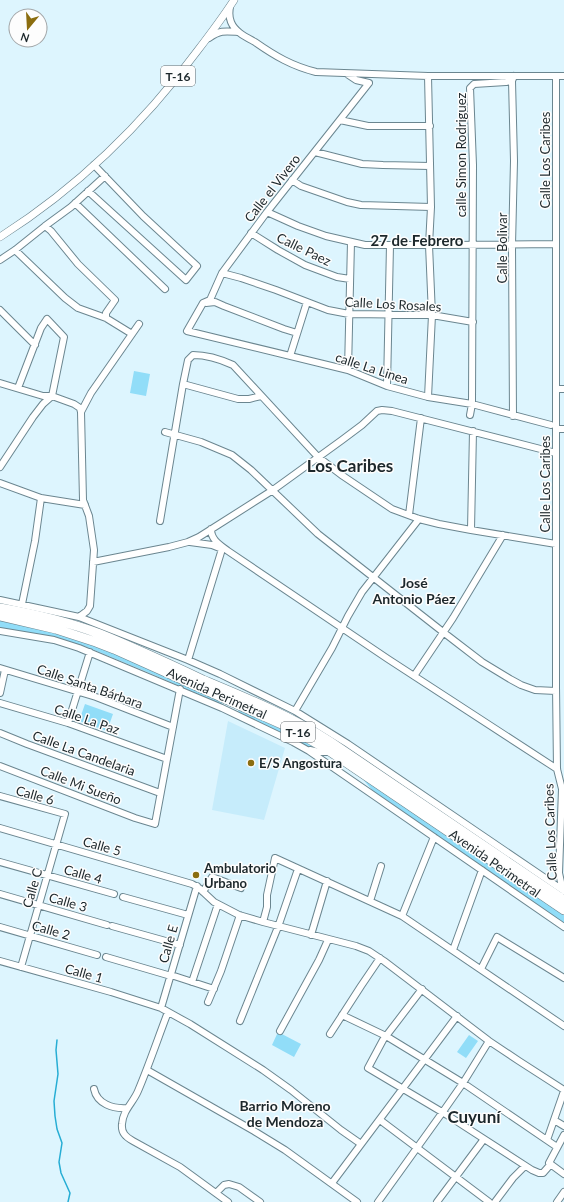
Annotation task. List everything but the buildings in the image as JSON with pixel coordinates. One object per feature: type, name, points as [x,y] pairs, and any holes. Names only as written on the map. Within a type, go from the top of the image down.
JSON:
[{"type":"highway","name":"Avenida Perimetral","points":[[0,608],[58,621],[99,634],[297,722],[329,741],[564,894]]},
{"type":"highway","name":"Avenida Perimetral","points":[[0,616],[56,629],[96,642],[288,727],[331,752],[564,910]]},
{"type":"main road","name":"T-16","points":[[0,237],[44,206],[94,165],[128,132],[184,69],[232,3]]},
{"type":"street","points":[[232,3],[229,16],[231,23],[238,32],[273,55],[302,69],[316,72],[347,74],[513,78],[564,76]]},
{"type":"street","points":[[205,41],[221,31],[238,32]]},
{"type":"street","name":"Calle el Vivero","points":[[187,331],[203,303],[210,300],[222,274],[251,233],[369,83],[356,80],[347,74]]},
{"type":"street","points":[[428,76],[431,207],[429,245],[432,315],[428,397]]},
{"type":"street","name":"Calle Los Caribes","points":[[556,76],[556,389],[553,427],[556,453],[557,769],[562,789],[559,873],[564,894]]},
{"type":"street","name":"Calle Bolivar","points":[[513,78],[513,416]]},
{"type":"street","name":"calle Simon Rodriguez","points":[[470,415],[472,404],[473,322],[473,165],[470,88],[474,84],[506,82],[513,78]]},
{"type":"street","points":[[340,120],[368,126],[430,126]]},
{"type":"street","points":[[315,152],[362,164],[430,166]]},
{"type":"street","points":[[88,191],[186,280],[197,266],[143,216],[94,165]]},
{"type":"street","points":[[0,260],[75,203],[105,176]]},
{"type":"street","points":[[292,180],[301,186],[347,202],[361,205],[431,207]]},
{"type":"street","points":[[75,203],[165,289]]},
{"type":"street","points":[[267,212],[303,228],[326,236],[365,245],[556,244]]},
{"type":"street","points":[[45,226],[51,231],[78,264],[115,300],[106,313],[106,318]]},
{"type":"street","name":"Calle Paez","points":[[251,233],[278,250],[305,264],[337,277],[350,279]]},
{"type":"street","points":[[348,370],[351,242]]},
{"type":"street","points":[[387,386],[390,245]]},
{"type":"street","points":[[15,250],[65,298],[78,308],[106,318],[132,334]]},
{"type":"street","name":"Calle Los Rosales","points":[[222,274],[241,278],[328,310],[350,314],[432,315],[473,322]]},
{"type":"street","points":[[203,303],[214,302],[297,333]]},
{"type":"street","points":[[290,356],[307,302]]},
{"type":"street","points":[[0,310],[35,345]]},
{"type":"street","points":[[0,468],[43,404],[52,396],[64,336],[46,319],[41,328],[18,388]]},
{"type":"street","points":[[81,412],[91,393],[139,324]]},
{"type":"street","name":"calle La Linea","points":[[187,331],[348,370],[387,386],[428,397],[472,404],[564,429]]},
{"type":"street","points":[[160,521],[188,360],[193,355],[199,355],[224,361],[233,365],[318,457],[359,488],[392,508],[419,519],[471,530],[556,544]]},
{"type":"street","points":[[0,383],[43,396],[52,396],[74,404],[80,408],[83,500],[89,516],[94,550],[94,562],[90,606],[87,611],[79,617]]},
{"type":"street","points":[[183,384],[238,399],[249,399],[261,396]]},
{"type":"street","points":[[556,389],[564,389]]},
{"type":"street","points":[[94,562],[169,547],[188,542],[199,537],[273,490],[342,440],[377,412],[382,410],[421,418],[556,453]]},
{"type":"street","points":[[409,516],[421,418]]},
{"type":"street","points":[[471,530],[473,431]]},
{"type":"street","points":[[165,432],[200,442],[232,455],[273,490],[318,534],[482,662],[515,682],[535,690],[556,691]]},
{"type":"street","points":[[0,483],[42,498],[85,505]]},
{"type":"street","points":[[22,604],[42,498]]},
{"type":"street","points":[[295,711],[351,610],[373,577],[419,519]]},
{"type":"street","points":[[211,529],[214,540],[228,551],[414,676],[557,769]]},
{"type":"street","points":[[414,676],[473,586],[503,535]]},
{"type":"street","points":[[188,542],[212,545],[228,551]]},
{"type":"street","points":[[188,660],[222,549]]},
{"type":"street","points":[[0,600],[79,617],[188,660],[295,711],[348,744],[550,881],[564,894]]},
{"type":"street","name":"Avenida Perimetral","points":[[0,631],[58,641],[90,652],[242,717],[302,747],[564,927]]},
{"type":"street","points":[[68,723],[90,652]]},
{"type":"street","points":[[0,693],[3,669]]},
{"type":"street","name":"Calle Santa Bárbara","points":[[3,669],[96,697],[172,727]]},
{"type":"street","points":[[160,793],[180,690]]},
{"type":"street","points":[[213,693],[242,717]]},
{"type":"street","name":"Calle La Paz","points":[[0,703],[68,723],[166,759]]},
{"type":"street","name":"Calle La Candelaria","points":[[0,733],[160,793]]},
{"type":"street","points":[[302,747],[315,751],[331,752]]},
{"type":"street","name":"Calle Mi Sueño","points":[[0,766],[135,818],[155,824],[160,793]]},
{"type":"street","name":"Calle 6","points":[[0,796],[64,814]]},
{"type":"street","name":"Calle C","points":[[21,967],[64,814]]},
{"type":"street","name":"Calle 5","points":[[0,828],[197,886]]},
{"type":"street","points":[[402,916],[434,837]]},
{"type":"street","points":[[263,922],[275,858],[402,916],[564,1026]]},
{"type":"street","name":"Calle 4","points":[[0,862],[114,894]]},
{"type":"street","points":[[370,901],[381,866]]},
{"type":"street","points":[[240,1021],[278,927],[298,869]]},
{"type":"street","points":[[453,950],[482,870]]},
{"type":"street","points":[[550,881],[559,873]]},
{"type":"street","points":[[203,892],[212,877],[241,888]]},
{"type":"street","points":[[311,936],[327,882]]},
{"type":"street","points":[[197,886],[210,899],[240,915],[311,936],[363,948],[380,958],[489,1040],[564,1090],[547,1140]]},
{"type":"street","name":"Calle E","points":[[161,1008],[197,886]]},
{"type":"street","name":"Calle 3","points":[[0,894],[180,945]]},
{"type":"street","points":[[123,897],[188,915]]},
{"type":"street","points":[[192,982],[218,904]]},
{"type":"street","points":[[208,1002],[222,971],[240,915]]},
{"type":"street","name":"Calle 2","points":[[0,927],[97,955]]},
{"type":"street","points":[[481,969],[497,937],[564,978]]},
{"type":"street","points":[[280,1031],[319,960],[328,940]]},
{"type":"street","points":[[106,957],[171,975],[214,989]]},
{"type":"street","points":[[330,1034],[380,958]]},
{"type":"street","name":"Calle 1","points":[[0,961],[111,992],[161,1008],[190,1024],[263,1070],[291,1090],[329,1122],[361,1144]]},
{"type":"street","points":[[422,989],[386,1036],[368,1068],[536,1172],[541,1173],[550,1165],[549,1161],[564,1135]]},
{"type":"street","points":[[168,1012],[136,1096],[127,1108],[123,1117],[123,1132],[127,1137],[180,1168],[228,1202]]},
{"type":"street","points":[[342,1015],[386,1036],[463,1083],[557,1147]]},
{"type":"street","points":[[332,1183],[457,1016]]},
{"type":"street","points":[[378,1202],[463,1083],[489,1040]]},
{"type":"street","points":[[146,1070],[273,1142],[357,1202]]},
{"type":"street","points":[[94,1089],[96,1096],[105,1104],[119,1108],[127,1108]]},
{"type":"street","points":[[380,1120],[489,1202]]},
{"type":"street","points":[[554,1120],[564,1126]]},
{"type":"street","points":[[437,1202],[484,1139]]},
{"type":"street","points":[[550,1165],[564,1174]]},
{"type":"street","points":[[495,1202],[525,1166]]},
{"type":"street","points":[[216,1193],[224,1185],[232,1184],[260,1202]]},
{"type":"street","points":[[557,1202],[564,1192]]},
{"type":"shaded area","points":[[134,371],[150,374],[146,396],[130,393]]},
{"type":"shaded area","points":[[0,620],[52,632],[101,648],[170,678],[221,702],[223,705],[87,647],[54,638],[20,631],[0,629]]},
{"type":"shaded area","points":[[85,704],[113,714],[107,731],[79,721]]},
{"type":"shaded area","points":[[238,710],[290,733],[316,748],[257,724],[243,716]]},
{"type":"shaded area","name":"E/S Angostura","points":[[228,721],[285,748],[264,820],[212,810]]},
{"type":"shaded area","points":[[361,777],[564,915],[564,924],[373,791]]},
{"type":"shaded area","points":[[278,1032],[301,1044],[294,1057],[272,1045]]},
{"type":"shaded area","points":[[469,1035],[478,1041],[466,1058],[457,1052]]},
{"type":"waterway","points":[[57,1040],[56,1050],[58,1074],[54,1101],[55,1116],[57,1129],[62,1143],[59,1162],[61,1173],[70,1193],[68,1202]]},
{"type":"place","name":"E/S Angostura","points":[[251,763]]},
{"type":"place","name":"Ambulatorio Urbano","points":[[196,875]]},
{"type":"district","name":"27 de Febrero","points":[[417,240]]},
{"type":"district","name":"Los Caribes","points":[[350,465]]},
{"type":"district","name":"José Antonio Páez","points":[[414,590]]},
{"type":"district","name":"Barrio Moreno de Mendoza","points":[[285,1114]]},
{"type":"district","name":"Cuyuní","points":[[474,1116]]}]
